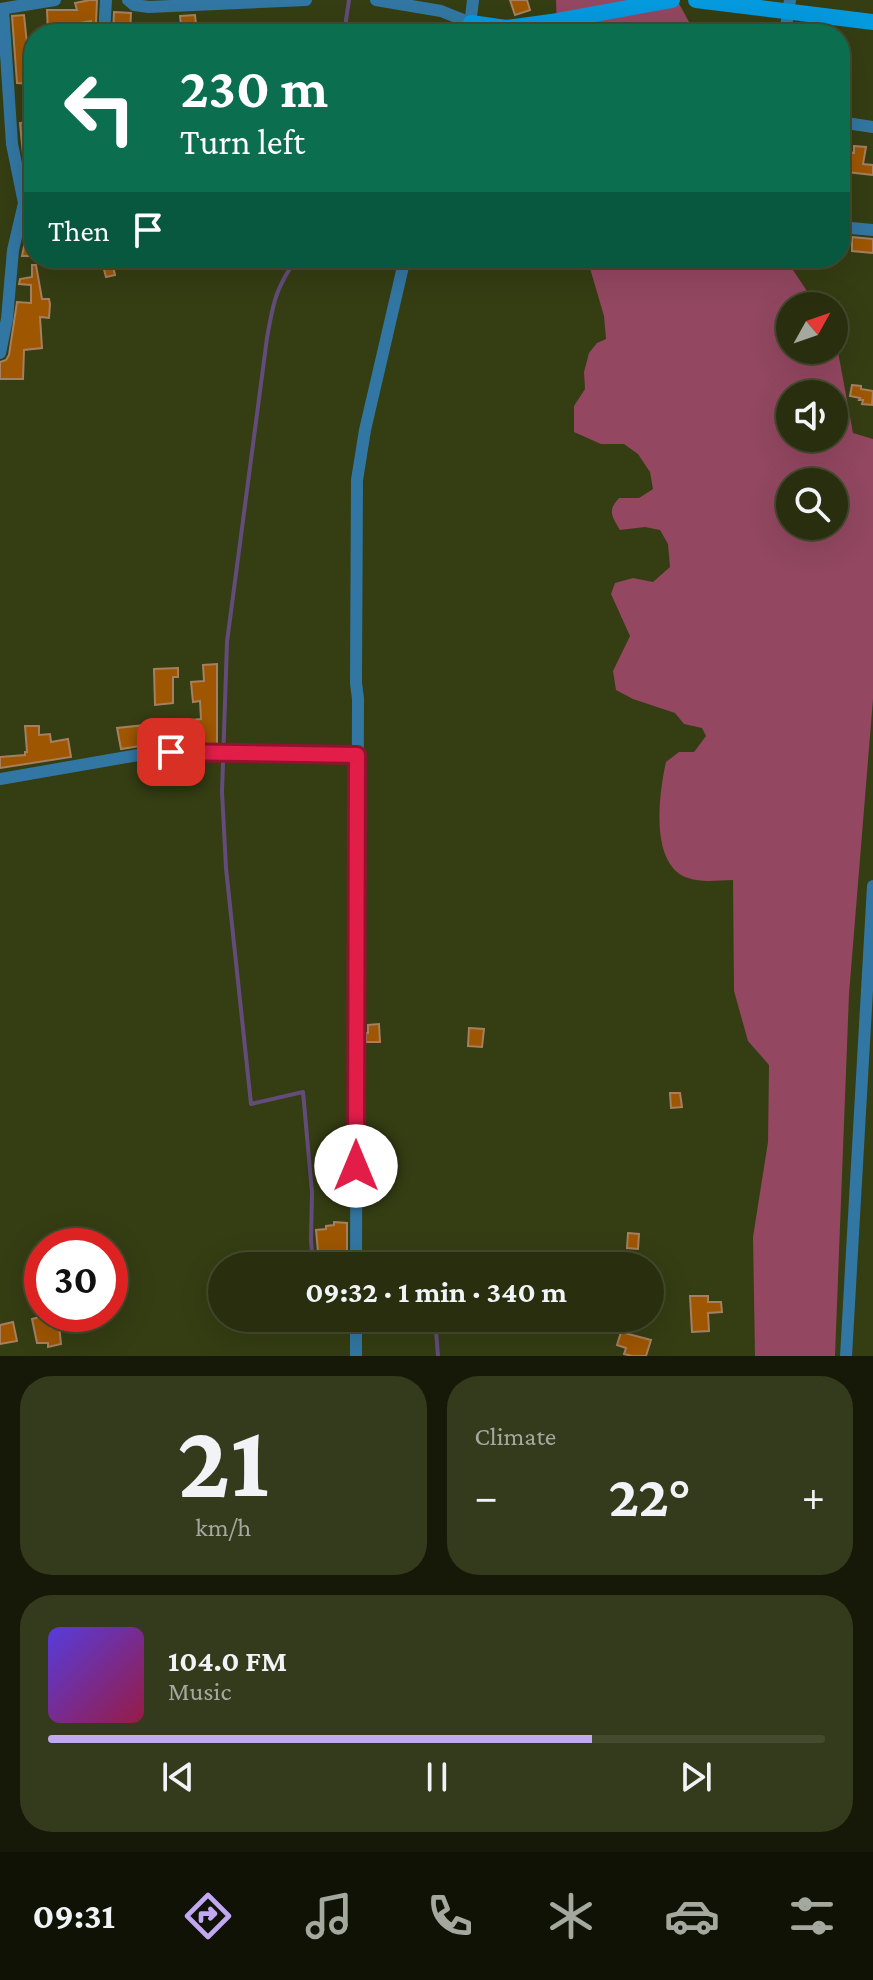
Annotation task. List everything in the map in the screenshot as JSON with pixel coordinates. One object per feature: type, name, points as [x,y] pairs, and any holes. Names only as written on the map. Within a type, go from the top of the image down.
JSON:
[{"type":"street","points":[[24,189],[15,159],[2,9],[55,0]]},
{"type":"street","points":[[105,24],[106,0]]},
{"type":"street","points":[[128,0],[134,5],[306,0]]},
{"type":"street","points":[[376,0],[441,11],[462,24]]},
{"type":"street","points":[[471,24],[473,0]]},
{"type":"street","points":[[536,24],[672,0]]},
{"type":"street","points":[[696,0],[789,6],[873,22]]},
{"type":"street","points":[[850,124],[873,127]]},
{"type":"street","points":[[0,160],[15,159]]},
{"type":"street","points":[[0,353],[7,319],[13,250],[24,219]]},
{"type":"street","points":[[850,228],[873,230]]},
{"type":"street","points":[[356,1252],[357,480],[365,430],[403,268]]},
{"type":"street","points":[[0,779],[150,753],[357,755]]},
{"type":"street","points":[[846,1356],[873,886]]},
{"type":"street","points":[[356,1332],[356,1356]]},
{"type":"shaded area","points":[[556,0],[677,0],[690,24],[557,24]]},
{"type":"shaded area","points":[[590,268],[792,268],[808,292],[776,292],[776,364],[840,364],[843,380],[776,380],[776,452],[848,452],[848,406],[853,433],[873,439],[873,699],[849,994],[835,1356],[755,1356],[753,1237],[768,1142],[769,1065],[748,1041],[734,991],[733,880],[688,878],[676,871],[667,859],[662,844],[660,809],[666,762],[679,752],[694,752],[706,736],[702,728],[684,724],[675,713],[616,690],[613,671],[630,636],[611,594],[615,583],[633,578],[653,582],[670,567],[668,544],[660,530],[645,527],[620,530],[612,514],[619,498],[639,498],[653,489],[650,472],[638,454],[624,444],[601,444],[574,432],[574,406],[585,389],[584,372],[589,353],[597,343],[606,339],[604,316]]},
{"type":"building","points":[[97,0],[96,23],[48,24],[47,10],[77,10],[75,3]]},
{"type":"building","points":[[510,0],[527,0],[530,10],[515,15]]},
{"type":"building","points":[[114,12],[131,13],[130,24],[113,24]]},
{"type":"building","points":[[24,15],[24,83],[17,83],[12,16]]},
{"type":"building","points":[[195,15],[196,24],[181,24],[180,16]]},
{"type":"building","points":[[24,122],[24,154],[23,154],[20,123]]},
{"type":"building","points":[[854,146],[866,147],[863,164],[873,165],[873,175],[850,172],[850,152],[854,153]]},
{"type":"building","points":[[852,237],[873,239],[873,253],[852,251]]},
{"type":"building","points":[[32,268],[37,268],[42,299],[49,299],[50,304],[49,318],[40,317],[42,348],[24,350],[23,379],[0,379],[0,362],[9,355],[17,302],[31,303],[31,285],[19,284],[20,279],[32,277]]},
{"type":"building","points":[[104,268],[113,268],[115,275],[106,277]]},
{"type":"building","points":[[852,385],[873,391],[872,405],[862,404],[860,398],[850,396]]},
{"type":"building","points":[[217,664],[217,744],[201,744],[200,730],[179,731],[180,738],[153,740],[153,744],[121,749],[117,728],[155,724],[155,721],[201,719],[200,701],[193,702],[191,682],[204,681],[203,665]]},
{"type":"building","points":[[178,668],[178,677],[173,677],[173,703],[155,705],[154,669]]},
{"type":"building","points":[[25,726],[39,726],[39,735],[50,734],[51,742],[68,739],[71,757],[0,768],[0,757],[25,755],[27,752]]},
{"type":"building","points":[[379,1024],[380,1042],[366,1042],[368,1025]]},
{"type":"building","points":[[469,1028],[484,1029],[482,1047],[468,1046]]},
{"type":"building","points":[[670,1093],[680,1093],[682,1107],[671,1108]]},
{"type":"building","points":[[334,1222],[347,1223],[347,1252],[318,1252],[316,1230],[334,1225]]},
{"type":"building","points":[[628,1233],[639,1234],[638,1249],[627,1248]]},
{"type":"building","points":[[690,1296],[708,1296],[708,1302],[721,1302],[722,1312],[708,1313],[709,1331],[692,1332]]},
{"type":"building","points":[[13,1322],[17,1341],[0,1344],[0,1325]]},
{"type":"building","points":[[35,1332],[60,1332],[61,1344],[48,1347],[48,1343],[37,1343]]},
{"type":"building","points":[[621,1332],[651,1340],[646,1356],[624,1354],[626,1348],[617,1345]]},
{"type":"waterway","points":[[345,24],[349,0]]},
{"type":"waterway","points":[[290,268],[276,296],[267,338],[227,642],[222,792],[226,868],[251,1104],[303,1092],[312,1192],[312,1252]]},
{"type":"waterway","points":[[436,1332],[438,1356]]},
{"type":"route","points":[[171,752],[357,755],[356,1166]]}]
